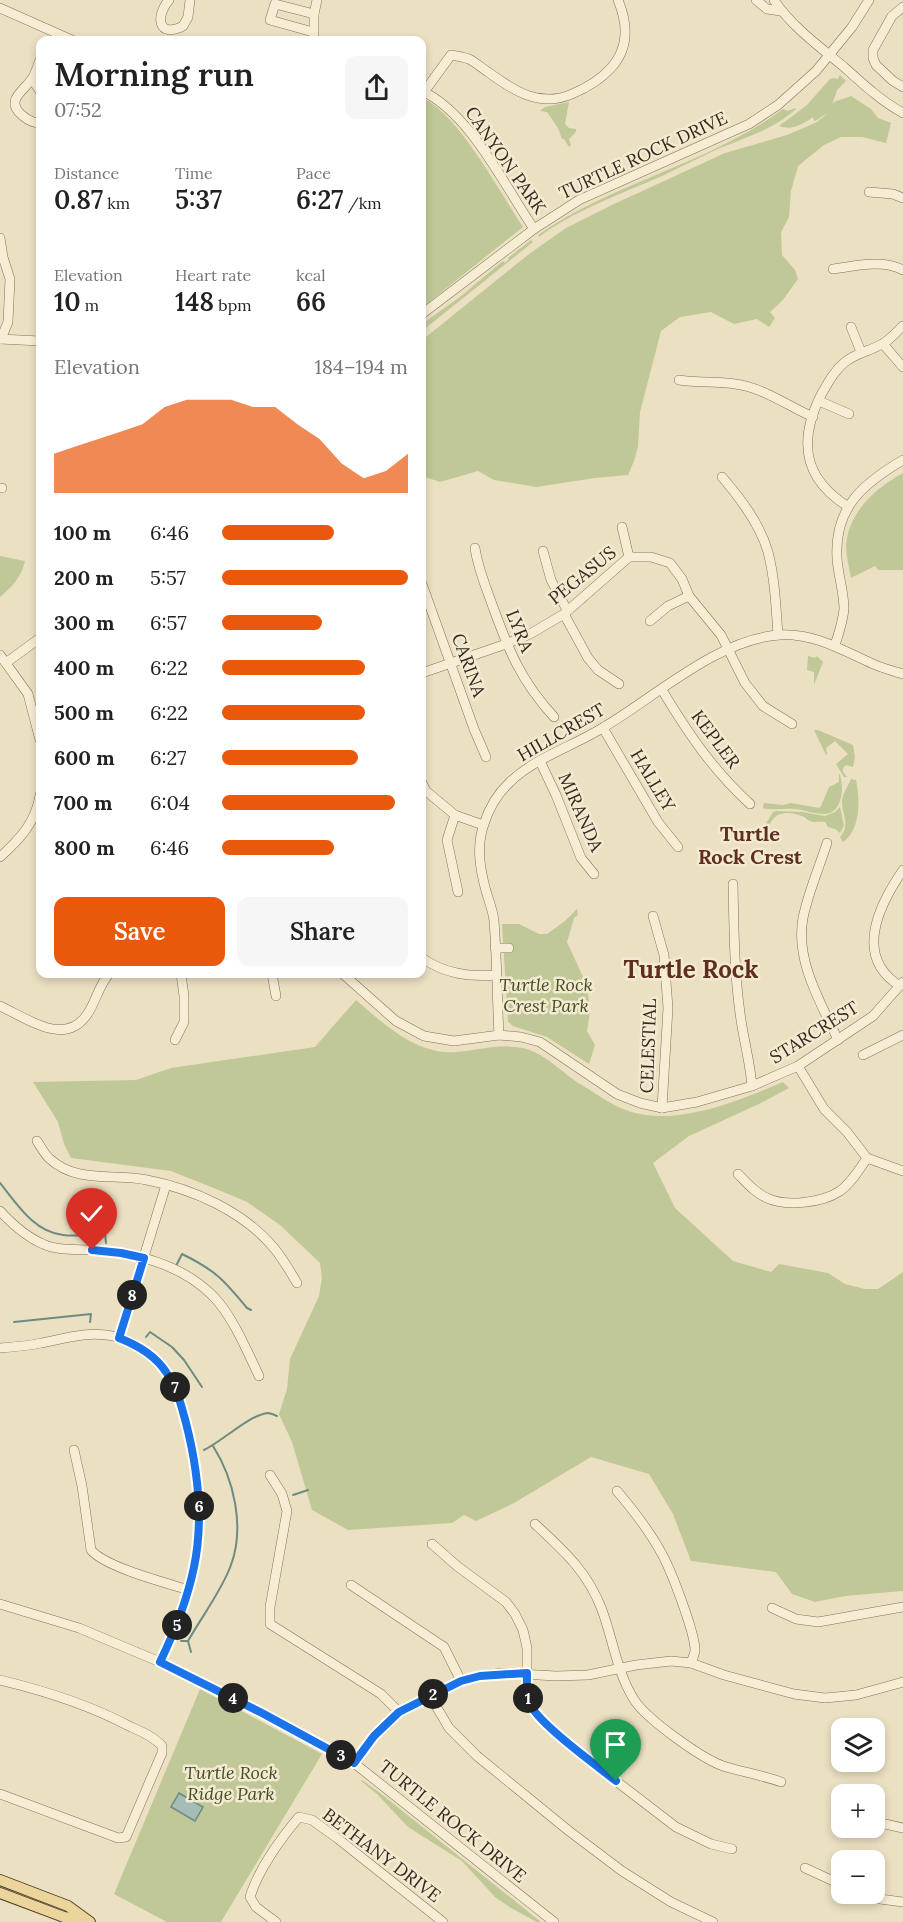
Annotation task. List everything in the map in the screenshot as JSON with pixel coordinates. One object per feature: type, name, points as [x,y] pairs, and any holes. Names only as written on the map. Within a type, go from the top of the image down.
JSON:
[{"type":"main road","points":[[0,1880],[68,1906],[88,1922]]},
{"type":"main road","points":[[0,1893],[64,1917],[88,1922]]},
{"type":"street","points":[[169,0],[162,10],[160,23],[164,28],[170,30],[183,26],[188,17],[190,0]]},
{"type":"street","points":[[314,14],[275,4],[270,20],[313,36],[317,0]]},
{"type":"street","points":[[426,88],[451,55],[471,60],[514,90],[533,98],[555,99],[583,90],[607,72],[616,63],[621,53],[626,39],[625,21],[618,0]]},
{"type":"street","points":[[756,0],[767,9],[781,11]]},
{"type":"street","points":[[774,0],[781,11],[829,55],[883,100],[903,113]]},
{"type":"street","name":"TURTLE ROCK DRIVE","points":[[426,311],[534,229],[579,200],[749,124],[778,105],[816,71],[852,27],[863,5],[869,0]]},
{"type":"street","points":[[0,8],[50,36]]},
{"type":"street","points":[[903,8],[892,16],[873,50],[876,65],[903,87]]},
{"type":"street","points":[[36,70],[32,79],[19,92],[15,100],[15,107],[20,114],[31,122],[36,123]]},
{"type":"street","points":[[32,79],[36,85]]},
{"type":"street","name":"CANYON PARK","points":[[426,93],[440,100],[465,124],[534,229]]},
{"type":"street","points":[[869,192],[893,194],[903,198]]},
{"type":"street","points":[[0,238],[1,260],[10,279],[8,322],[0,338],[36,341]]},
{"type":"street","points":[[833,269],[873,263],[891,265],[903,270]]},
{"type":"street","points":[[847,506],[826,491],[816,478],[810,464],[808,446],[813,417],[834,372],[861,352],[883,344],[903,326]]},
{"type":"street","points":[[851,327],[861,352]]},
{"type":"street","points":[[883,344],[903,367]]},
{"type":"street","points":[[679,380],[695,383],[736,384],[759,390],[813,417]]},
{"type":"street","points":[[819,400],[849,414]]},
{"type":"street","points":[[903,460],[865,484],[847,506],[838,536],[837,556],[844,609],[835,645],[874,665],[903,674]]},
{"type":"street","points":[[722,477],[749,512],[768,552],[778,635]]},
{"type":"street","points":[[622,527],[629,557]]},
{"type":"street","name":"LYRA","points":[[475,548],[478,568],[516,666],[530,689],[554,717]]},
{"type":"street","points":[[543,551],[550,580],[560,593],[565,612],[588,658],[598,670],[619,684]]},
{"type":"street","name":"PEGASUS","points":[[426,671],[530,634],[565,612],[629,557],[651,556],[670,563],[682,579],[689,596],[721,635],[745,683],[763,706],[792,724]]},
{"type":"street","name":"CARINA","points":[[426,595],[486,757]]},
{"type":"street","points":[[650,621],[668,606],[689,596]]},
{"type":"street","name":"HILLCREST","points":[[499,1035],[494,918],[485,888],[479,855],[483,825],[489,810],[510,782],[540,761],[603,728],[728,649],[778,635],[797,636],[835,645]]},
{"type":"street","points":[[36,640],[3,659],[28,694],[36,725]]},
{"type":"street","name":"KEPLER","points":[[662,690],[710,762],[730,786],[750,804]]},
{"type":"street","name":"HALLEY","points":[[603,728],[658,822],[678,847]]},
{"type":"street","name":"MIRANDA","points":[[540,761],[581,858],[594,874]]},
{"type":"street","points":[[426,791],[455,815],[483,825]]},
{"type":"street","points":[[0,857],[27,830],[36,813]]},
{"type":"street","points":[[455,815],[447,840],[458,892]]},
{"type":"street","points":[[827,843],[803,919],[802,938],[805,962],[838,1040]]},
{"type":"street","points":[[901,984],[888,979],[882,972],[876,958],[874,941],[876,921],[884,900],[903,870]]},
{"type":"street","points":[[733,884],[736,975],[740,1016],[750,1061],[752,1086]]},
{"type":"street","name":"CELESTIAL","points":[[653,916],[664,955],[668,1008],[662,1108]]},
{"type":"street","points":[[495,948],[509,948]]},
{"type":"street","points":[[426,961],[437,969],[459,975],[496,975]]},
{"type":"street","points":[[0,1006],[46,1029],[70,1027],[79,1023],[86,1016],[105,978]]},
{"type":"street","points":[[176,1040],[184,1022],[182,978]]},
{"type":"street","points":[[273,978],[276,996]]},
{"type":"street","name":"STARCREST","points":[[348,978],[396,1021],[424,1036],[454,1041],[499,1035],[540,1042],[617,1094],[662,1108],[697,1102],[752,1086],[798,1066],[873,1016],[901,984]]},
{"type":"street","points":[[863,1055],[903,1035]]},
{"type":"street","points":[[798,1066],[824,1109],[847,1132],[867,1158],[903,1171]]},
{"type":"street","points":[[37,1141],[50,1159],[84,1176],[126,1176],[166,1185],[205,1198],[237,1216],[254,1229],[274,1248],[297,1283]]},
{"type":"street","points":[[738,1174],[766,1198],[786,1204],[799,1203],[824,1198],[838,1192],[867,1158]]},
{"type":"street","points":[[119,1338],[166,1185]]},
{"type":"street","points":[[0,1210],[11,1223],[30,1238],[44,1245],[63,1249],[121,1253],[170,1266],[188,1276],[214,1298],[238,1333],[259,1376]]},
{"type":"street","points":[[0,1348],[40,1344],[84,1334],[119,1338],[130,1342],[154,1358],[176,1389],[195,1460],[199,1512],[198,1540],[189,1590],[181,1616],[160,1662]]},
{"type":"street","points":[[74,1450],[82,1486],[91,1550],[96,1556],[127,1570],[189,1590]]},
{"type":"street","points":[[270,1475],[282,1494],[287,1511],[270,1607],[270,1624],[381,1694],[399,1712]]},
{"type":"street","points":[[617,1491],[633,1509],[663,1557],[693,1639],[695,1649],[691,1663]]},
{"type":"street","points":[[535,1524],[580,1568],[592,1587],[602,1610],[620,1669],[635,1702],[653,1719],[704,1757],[721,1765],[781,1782]]},
{"type":"street","points":[[432,1544],[457,1566],[506,1602],[515,1614],[523,1630],[527,1648],[529,1702],[535,1713],[676,1827],[711,1844],[732,1849]]},
{"type":"street","points":[[351,1585],[444,1647],[461,1681]]},
{"type":"street","name":"TURTLE ROCK DRIVE","points":[[0,1604],[79,1628],[160,1662],[271,1717],[354,1763],[554,1922]]},
{"type":"street","points":[[772,1608],[796,1619],[818,1622],[903,1607]]},
{"type":"street","points":[[354,1763],[374,1736],[399,1712],[461,1681],[480,1676],[527,1673],[556,1676],[588,1675],[654,1662],[671,1661],[691,1663],[724,1676],[794,1694],[825,1698],[855,1695],[903,1682]]},
{"type":"street","points":[[0,1680],[78,1703],[113,1717],[157,1740],[162,1746],[162,1753],[126,1837],[118,1838],[0,1794]]},
{"type":"street","points":[[430,1696],[449,1728],[477,1756],[569,1831],[622,1871],[661,1896],[713,1922]]},
{"type":"street","name":"BETHANY DRIVE","points":[[276,1922],[256,1907],[250,1897],[254,1885],[287,1831],[299,1817],[312,1820],[337,1838],[443,1922]]},
{"type":"street","points":[[885,1824],[903,1828]]},
{"type":"street","points":[[805,1868],[831,1880]]},
{"type":"street","points":[[885,1900],[903,1902]]},
{"type":"green space","points":[[840,75],[846,81],[837,90],[832,105],[834,102],[851,96],[871,109],[878,118],[891,123],[886,143],[862,137],[841,137],[824,145],[798,166],[791,191],[789,217],[781,232],[782,255],[795,270],[798,279],[782,301],[770,312],[775,318],[769,327],[757,319],[734,324],[711,312],[680,317],[661,331],[640,412],[638,447],[628,475],[536,487],[494,480],[478,471],[440,482],[426,477],[426,337],[529,254],[566,228],[725,153],[787,135],[817,122],[829,112],[817,120],[814,121],[813,117],[797,126],[788,128],[779,126],[807,105],[829,80],[838,79]]},
{"type":"green space","points":[[426,100],[449,119],[464,136],[523,227],[426,304]]},
{"type":"green space","points":[[569,102],[565,124],[569,128],[576,129],[576,132],[569,139],[571,145],[569,147],[547,112],[540,111],[545,107]]},
{"type":"green space","points":[[795,108],[788,116],[769,127],[599,203],[568,218],[539,237],[538,235],[567,217],[598,201],[724,144],[783,109],[788,111]]},
{"type":"green space","points":[[531,240],[533,242],[426,328],[426,321],[460,297],[503,261],[505,263]]},
{"type":"green space","points":[[903,473],[903,570],[878,570],[875,566],[851,578],[846,545],[852,522],[858,511],[874,493]]},
{"type":"green space","points":[[0,556],[25,561],[16,581],[0,597]]},
{"type":"green space","points":[[808,656],[815,658],[817,656],[823,662],[814,685],[814,672],[807,670]]},
{"type":"green space","points":[[814,730],[853,745],[855,757],[853,767],[846,765],[843,768],[847,777],[844,777],[836,764],[848,754],[835,741],[826,748],[826,755]]},
{"type":"green space","points":[[839,773],[842,785],[841,799],[835,810],[830,813],[763,808],[764,803],[783,805],[791,803],[819,808],[829,787],[839,782]]},
{"type":"green space","points":[[851,779],[856,780],[858,814],[853,830],[843,842],[840,837],[845,828],[842,799]]},
{"type":"green space","points":[[840,807],[844,826],[840,833],[828,827],[825,822],[812,822],[791,813],[778,815],[769,826],[764,827],[776,811],[825,816]]},
{"type":"green space","name":"Turtle Rock Crest Park","points":[[577,909],[578,915],[574,918],[567,942],[588,993],[590,1012],[587,1031],[595,1045],[589,1064],[547,1037],[513,1026],[508,1022],[502,924],[519,924],[539,934],[547,934]]},
{"type":"green space","points":[[356,1000],[401,1036],[414,1043],[441,1052],[497,1047],[531,1050],[616,1106],[647,1115],[666,1116],[707,1110],[783,1082],[789,1088],[689,1136],[653,1163],[675,1208],[733,1261],[771,1272],[779,1264],[828,1273],[845,1284],[865,1289],[878,1289],[903,1272],[903,1591],[845,1596],[815,1602],[792,1594],[776,1572],[691,1561],[673,1514],[649,1474],[591,1457],[514,1503],[476,1521],[464,1515],[452,1523],[348,1530],[312,1510],[292,1442],[279,1414],[287,1389],[290,1359],[319,1296],[322,1278],[320,1263],[280,1225],[247,1202],[221,1191],[171,1171],[71,1158],[64,1144],[58,1122],[33,1082],[136,1080],[171,1068],[315,1047]]},
{"type":"green space","name":"Turtle Rock Ridge Park","points":[[200,1689],[322,1754],[221,1922],[167,1922],[114,1894]]},
{"type":"green space","points":[[362,1780],[541,1922],[511,1908],[495,1897],[462,1861],[408,1827]]},
{"type":"water","points":[[179,1793],[203,1807],[195,1821],[171,1807]]},
{"type":"waterway","points":[[0,1183],[27,1216],[43,1229],[68,1236],[105,1233],[106,1243]]},
{"type":"waterway","points":[[177,1264],[182,1254],[203,1265],[218,1276],[251,1310]]},
{"type":"waterway","points":[[14,1322],[91,1314],[90,1322]]},
{"type":"waterway","points":[[146,1337],[150,1332],[172,1347],[202,1387]]},
{"type":"waterway","points":[[204,1450],[253,1418],[268,1413],[277,1416]]},
{"type":"waterway","points":[[181,1641],[188,1641],[217,1594],[231,1565],[235,1550],[237,1519],[232,1488],[213,1446]]},
{"type":"waterway","points":[[293,1495],[308,1490]]},
{"type":"waterway","points":[[188,1641],[191,1652]]},
{"type":"district","name":"Turtle Rock Crest","points":[[750,844]]},
{"type":"district","name":"Turtle Rock","points":[[691,969]]},
{"type":"route","points":[[92,1250],[144,1258],[119,1338],[142,1349],[154,1358],[166,1372],[176,1389],[195,1460],[199,1512],[195,1565],[181,1616],[160,1662],[262,1713],[354,1763],[374,1736],[399,1712],[461,1681],[502,1673],[527,1673],[529,1702],[535,1713],[616,1781]]}]
